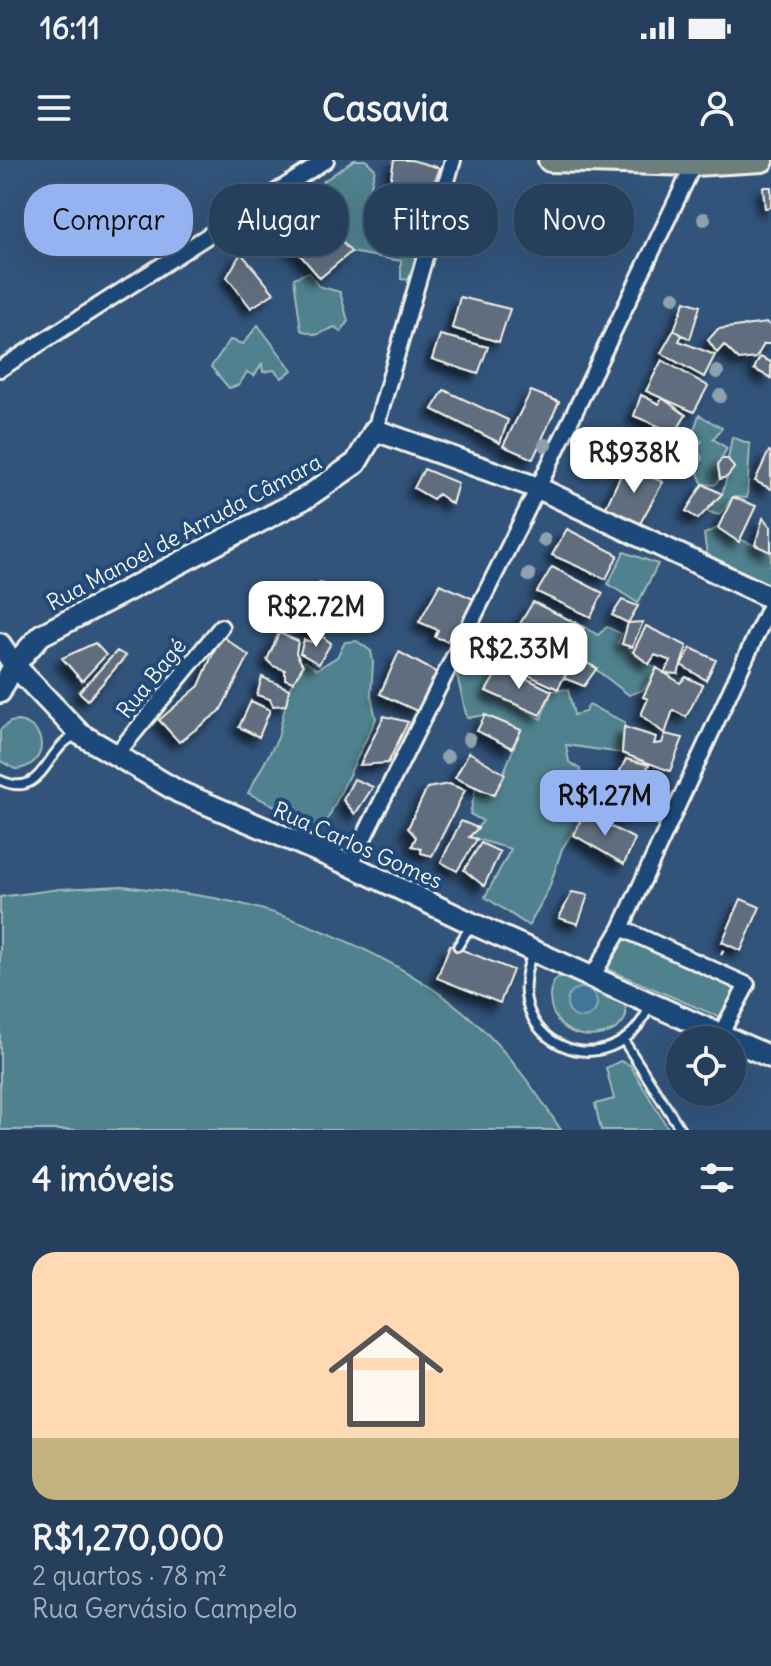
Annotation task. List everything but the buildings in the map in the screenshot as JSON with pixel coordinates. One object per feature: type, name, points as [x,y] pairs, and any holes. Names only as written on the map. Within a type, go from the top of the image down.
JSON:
[{"type":"main road","points":[[550,160],[694,164],[762,160]]},
{"type":"main road","points":[[375,430],[538,488],[771,601]]},
{"type":"main road","name":"Rua Manoel de Arruda Câmara","points":[[0,692],[14,665],[41,635],[307,497],[356,463],[375,430]]},
{"type":"main road","name":"Rua Carlos Gomes","points":[[0,644],[14,665],[80,734],[179,792],[350,865],[471,923],[702,1026]]},
{"type":"main road","name":"Rua Carlos Gomes","points":[[746,1046],[771,1057]]},
{"type":"street","points":[[0,369],[326,160]]},
{"type":"street","name":"Rua Manoel de Arruda Câmara","points":[[375,430],[453,160]]},
{"type":"street","points":[[350,865],[538,488],[694,164]]},
{"type":"street","points":[[592,977],[621,928],[771,601]]},
{"type":"street","name":"Rua Bagé","points":[[115,756],[221,627]]},
{"type":"street","points":[[621,928],[747,985],[732,1026]]},
{"type":"lane","points":[[0,780],[15,786],[32,781],[40,775],[67,738],[80,734]]},
{"type":"lane","points":[[458,946],[471,923]]},
{"type":"lane","points":[[534,950],[525,973],[524,994],[528,1010],[547,1036],[559,1044],[594,1051],[624,1041],[641,1024],[651,1002]]},
{"type":"lane","points":[[624,1041],[681,1130]]},
{"type":"green space","points":[[354,160],[366,160],[375,169],[371,184],[364,184],[364,254],[348,249],[348,184],[319,184]]},
{"type":"green space","points":[[373,256],[418,256],[409,280],[401,279],[401,261]]},
{"type":"green space","points":[[309,272],[318,286],[340,292],[348,321],[341,332],[335,327],[316,335],[301,330],[294,278]]},
{"type":"green space","points":[[258,325],[292,370],[282,378],[274,370],[263,372],[262,364],[254,376],[247,372],[239,385],[229,388],[211,367],[230,340],[243,344]]},
{"type":"green space","points":[[699,415],[722,428],[713,439],[727,448],[718,465],[720,479],[715,485],[703,484],[698,474],[702,458],[697,448],[702,441],[692,436]]},
{"type":"green space","points":[[732,437],[750,444],[747,498],[733,497],[719,515],[705,511],[722,494],[727,477],[734,468],[728,459]]},
{"type":"green space","points":[[718,528],[771,552],[771,584],[768,590],[708,564],[704,534]]},
{"type":"green space","points":[[624,552],[658,564],[638,603],[608,584]]},
{"type":"green space","points":[[584,627],[598,635],[607,627],[622,634],[618,643],[626,645],[638,658],[657,668],[643,690],[629,695],[572,651]]},
{"type":"green space","points":[[357,641],[371,651],[371,695],[376,719],[323,829],[248,793],[278,738],[289,689],[305,661],[317,669],[337,657],[345,642]]},
{"type":"green space","points":[[467,658],[497,672],[487,691],[541,719],[552,691],[568,689],[574,715],[585,712],[589,705],[625,722],[622,753],[566,745],[569,762],[580,769],[588,807],[562,849],[549,888],[529,926],[485,897],[511,849],[469,837],[483,821],[470,814],[476,787],[495,794],[521,730],[485,715],[467,718],[456,671]]},
{"type":"green space","points":[[18,721],[36,730],[41,746],[34,762],[15,769],[0,761],[0,730],[10,722]]},
{"type":"green space","points":[[122,886],[251,906],[320,930],[388,962],[448,1000],[487,1033],[521,1072],[561,1130],[0,1130],[0,897],[60,889]]},
{"type":"green space","points":[[625,931],[739,986],[719,1017],[605,968]]},
{"type":"green space","points":[[560,976],[623,1002],[626,1014],[621,1025],[596,1036],[580,1035],[566,1028],[555,1016],[550,997],[552,985]]},
{"type":"green space","points":[[620,1061],[630,1065],[669,1130],[601,1130],[595,1104],[614,1099],[606,1068]]},
{"type":"water","points":[[582,988],[593,992],[597,1003],[593,1014],[582,1018],[571,1014],[567,1003],[571,992]]}]
